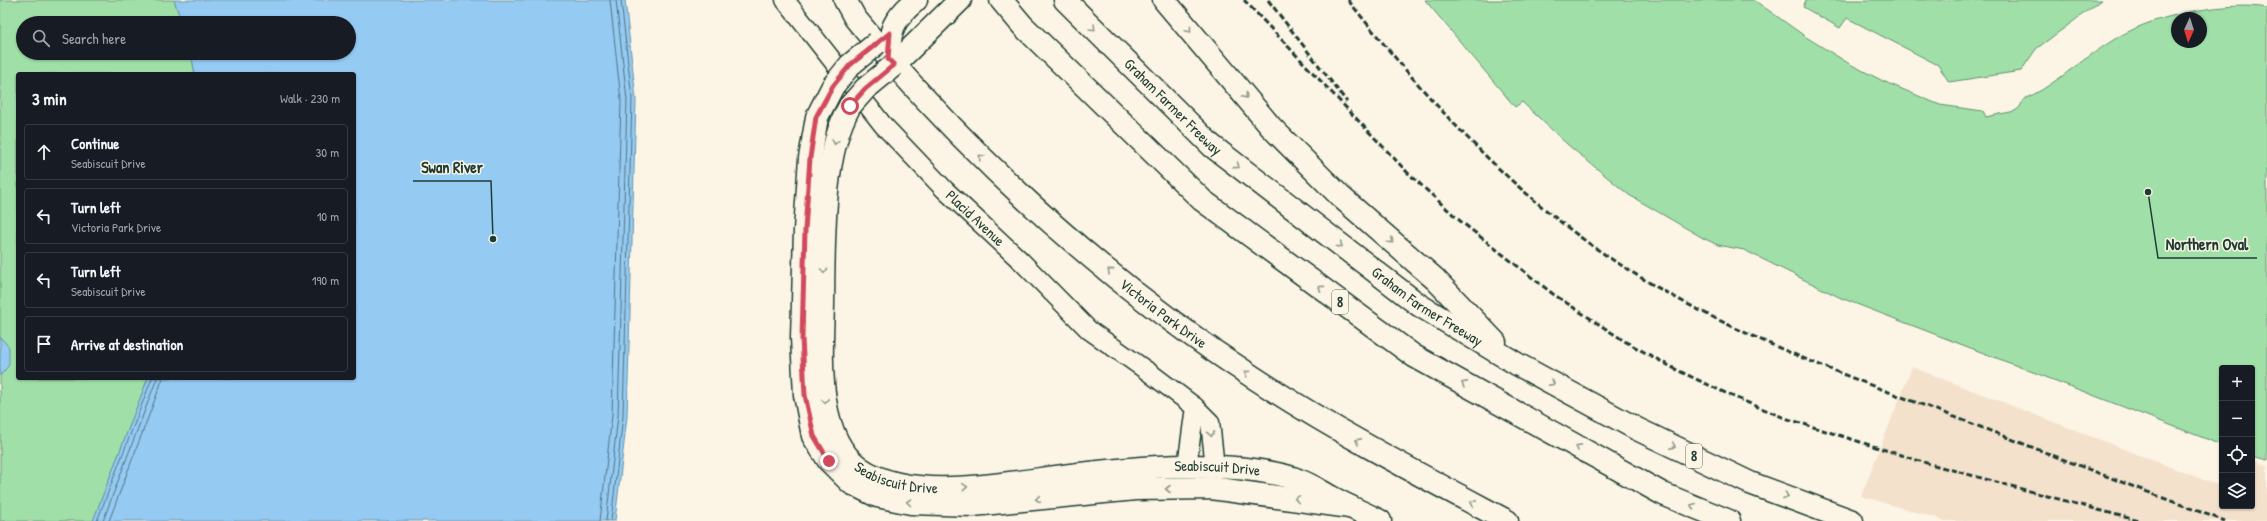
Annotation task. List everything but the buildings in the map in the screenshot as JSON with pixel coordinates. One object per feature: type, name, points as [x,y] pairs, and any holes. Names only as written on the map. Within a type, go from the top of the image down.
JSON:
[{"type":"main road","points":[[887,50],[893,24],[916,0]]},
{"type":"main road","name":"8","points":[[1001,0],[1023,26],[1202,200],[1414,356],[1663,494],[1729,521]]},
{"type":"main road","name":"Graham Farmer Freeway","points":[[1065,0],[1212,146],[1419,305],[1517,364],[1637,429],[1750,483],[1852,521]]},
{"type":"main road","points":[[1164,0],[1271,127],[1341,197],[1435,279],[1517,364]]},
{"type":"main road","name":"Victoria Park Drive","points":[[850,9],[887,50],[936,112],[1009,185],[1136,293],[1255,379],[1343,433],[1507,521]]},
{"type":"main road","points":[[887,50],[904,32],[949,10]]},
{"type":"main road","name":"Seabiscuit Drive","points":[[949,10],[887,50],[850,65],[833,86],[816,117],[810,158],[805,230],[802,338],[805,395],[814,436],[829,461],[851,483],[876,496],[911,503],[973,505],[1135,489],[1210,488],[1350,507]]},
{"type":"main road","name":"Seabiscuit Drive","points":[[887,50],[865,89],[842,118],[835,140],[826,201],[821,369],[828,417],[841,447],[859,467],[883,479],[916,487],[1007,484],[1077,474],[1160,466],[1236,468],[1298,479],[1350,507],[1380,521]]},
{"type":"street","name":"Placid Avenue","points":[[785,0],[883,125],[945,190],[1021,261],[1088,330],[1195,407],[1210,422],[1215,467]]},
{"type":"street","points":[[1187,466],[1195,407]]},
{"type":"shaded area","points":[[1912,367],[2219,486],[2219,509],[2255,509],[2255,461],[2267,466],[2267,521],[1946,521],[1861,496]]},
{"type":"green space","points":[[0,0],[174,0],[180,16],[16,16],[16,60],[192,60],[195,72],[16,72],[16,380],[147,380],[93,521],[0,521]]},
{"type":"green space","points":[[1425,0],[1754,0],[1806,37],[1848,63],[1883,81],[1940,105],[1983,111],[1986,117],[2015,111],[2020,107],[2024,99],[2050,85],[2115,39],[2144,25],[2171,16],[2171,48],[2207,48],[2207,12],[2188,12],[2235,6],[2267,8],[2267,460],[2255,457],[2255,365],[2219,365],[2219,444],[1841,298],[1744,250],[1718,245],[1703,238],[1629,195],[1568,145],[1522,102],[1515,107]]},
{"type":"green space","points":[[1806,0],[2102,0],[2036,49],[2021,71],[1949,82],[1938,65],[1847,18],[1840,28],[1803,7]]},
{"type":"water","points":[[174,0],[625,0],[636,99],[627,417],[615,521],[93,521],[147,380],[356,380],[356,72],[195,72],[192,60],[356,60],[356,16],[180,16]]},
{"type":"water","points":[[0,337],[9,347],[9,365],[0,376]]},
{"type":"railway","points":[[1244,0],[1407,172],[1459,220],[1553,294],[1626,342],[1677,370],[1734,397],[1785,418],[1923,462],[2139,521]]},
{"type":"railway","points":[[1268,0],[1347,102]]},
{"type":"railway","points":[[1348,0],[1433,101],[1493,163],[1524,192],[1558,220],[1594,247],[1635,274],[1678,299],[1721,321],[1810,361],[2225,521]]},
{"type":"place","name":"Northern Oval","points":[[2148,192]]},
{"type":"place","name":"Swan River","points":[[493,239]]},
{"type":"route","points":[[829,461],[814,436],[805,395],[802,338],[806,265],[805,230],[810,158],[816,117],[823,101],[850,65],[890,33],[888,59],[894,65],[865,89],[850,106]]}]
